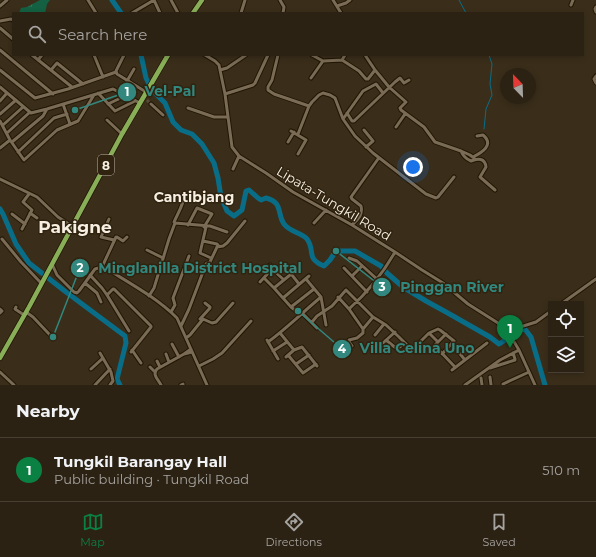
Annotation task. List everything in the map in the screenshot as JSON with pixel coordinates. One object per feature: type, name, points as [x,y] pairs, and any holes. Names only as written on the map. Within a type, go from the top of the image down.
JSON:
[{"type":"highway","points":[[194,12],[202,0]]},
{"type":"highway","points":[[198,12],[206,0]]},
{"type":"highway","name":"8","points":[[0,358],[122,134],[137,102],[145,99],[147,90],[167,56]]},
{"type":"street","points":[[0,6],[7,0]]},
{"type":"street","points":[[88,0],[95,12]]},
{"type":"street","points":[[134,12],[154,0],[160,12]]},
{"type":"street","points":[[171,0],[177,12]]},
{"type":"street","points":[[241,12],[245,0]]},
{"type":"street","points":[[280,0],[284,7],[284,12]]},
{"type":"street","points":[[333,0],[340,12]]},
{"type":"street","points":[[337,6],[350,0]]},
{"type":"street","points":[[571,4],[573,0]]},
{"type":"street","points":[[596,7],[596,12]]},
{"type":"street","points":[[0,21],[12,20]]},
{"type":"street","points":[[0,28],[12,38]]},
{"type":"street","points":[[0,50],[53,94]]},
{"type":"street","points":[[33,56],[72,87]]},
{"type":"street","points":[[38,60],[41,56]]},
{"type":"street","points":[[94,56],[103,77]]},
{"type":"street","points":[[0,70],[34,98],[37,98],[53,94],[116,72],[124,56]]},
{"type":"street","points":[[207,56],[215,61],[220,70],[225,94],[232,147],[239,156],[233,169]]},
{"type":"street","points":[[220,70],[227,68],[245,56]]},
{"type":"street","points":[[225,94],[253,85],[268,56]]},
{"type":"street","points":[[278,56],[268,90],[274,94],[309,106]]},
{"type":"street","points":[[314,56],[323,61],[342,60],[359,71],[366,79],[375,70]]},
{"type":"street","points":[[342,60],[344,56]]},
{"type":"street","points":[[366,56],[389,87],[406,102],[400,109],[424,127],[435,142],[461,151],[463,155],[471,161],[482,152],[487,146],[488,142],[483,135],[477,136]]},
{"type":"street","points":[[311,78],[323,61]]},
{"type":"street","points":[[51,70],[57,64],[83,84]]},
{"type":"street","points":[[127,81],[134,70]]},
{"type":"street","points":[[116,72],[118,76],[147,90]]},
{"type":"street","points":[[596,76],[594,79],[596,83]]},
{"type":"street","points":[[347,113],[352,121],[354,121],[400,78],[405,83],[409,80]]},
{"type":"street","points":[[343,119],[363,91],[377,84],[383,93]]},
{"type":"street","points":[[0,87],[33,113],[113,89],[137,102]]},
{"type":"street","points":[[0,101],[7,93]]},
{"type":"street","points":[[298,134],[309,106],[319,95],[323,93],[335,98],[343,119],[355,136],[366,147],[378,158],[426,194],[436,198],[439,197],[454,177]]},
{"type":"street","points":[[96,94],[115,111],[137,102]]},
{"type":"street","points":[[0,121],[24,160],[57,130],[78,121],[96,94]]},
{"type":"street","points":[[108,104],[125,96]]},
{"type":"street","points":[[0,114],[16,100]]},
{"type":"street","points":[[64,104],[70,124]]},
{"type":"street","points":[[151,104],[163,115]]},
{"type":"street","points":[[0,132],[23,106]]},
{"type":"street","points":[[188,108],[214,117],[228,117]]},
{"type":"street","points":[[0,148],[43,116],[48,109]]},
{"type":"street","points":[[7,133],[30,112]]},
{"type":"street","points":[[18,152],[54,118],[66,114]]},
{"type":"street","points":[[396,127],[405,114]]},
{"type":"street","points":[[107,120],[122,134]]},
{"type":"street","points":[[364,130],[373,141],[366,147]]},
{"type":"street","points":[[288,142],[292,131],[306,140],[298,154]]},
{"type":"street","name":"Lipata-Tungkil Road","points":[[239,156],[293,192],[352,225],[395,252],[443,283],[468,304],[498,323],[508,333],[519,350],[535,385]]},
{"type":"street","points":[[474,158],[485,162],[486,167],[480,176],[495,190]]},
{"type":"street","points":[[352,225],[359,218],[362,209],[361,206],[351,197],[378,159]]},
{"type":"street","points":[[0,179],[37,197],[58,217],[72,226]]},
{"type":"street","points":[[148,296],[154,288],[175,223],[174,222],[181,208],[185,193]]},
{"type":"street","points":[[22,229],[32,210],[23,202],[29,194]]},
{"type":"street","points":[[188,225],[197,208],[212,213],[205,227],[200,253],[212,258]]},
{"type":"street","points":[[314,222],[326,210]]},
{"type":"street","points":[[30,213],[37,218]]},
{"type":"street","points":[[12,214],[24,224]]},
{"type":"street","points":[[109,219],[101,237],[114,240],[117,237],[123,241],[127,237]]},
{"type":"street","points":[[217,247],[221,247],[226,244],[245,221]]},
{"type":"street","points":[[175,223],[205,227],[210,226],[227,232]]},
{"type":"street","points":[[2,239],[21,262],[42,282]]},
{"type":"street","points":[[102,267],[114,240]]},
{"type":"street","points":[[203,241],[217,244],[217,247]]},
{"type":"street","points":[[181,326],[206,264],[209,264],[217,247]]},
{"type":"street","points":[[146,250],[163,258]]},
{"type":"street","points":[[349,309],[358,302],[378,280],[395,252]]},
{"type":"street","points":[[171,312],[175,305],[173,298],[188,256]]},
{"type":"street","points":[[349,258],[357,261],[378,280]]},
{"type":"street","points":[[50,266],[74,292],[79,291],[95,269],[102,267],[171,312],[177,318],[181,326],[207,385]]},
{"type":"street","points":[[352,276],[362,266]]},
{"type":"street","points":[[260,282],[271,267],[284,280]]},
{"type":"street","points":[[344,268],[367,292]]},
{"type":"street","points":[[288,270],[299,284]]},
{"type":"street","points":[[274,288],[290,274]]},
{"type":"street","points":[[90,275],[107,295],[129,331]]},
{"type":"street","points":[[283,298],[310,276]]},
{"type":"street","points":[[264,278],[291,308],[302,313],[317,328]]},
{"type":"street","points":[[306,279],[321,298],[326,325]]},
{"type":"street","points":[[565,301],[595,280]]},
{"type":"street","points":[[85,283],[97,293],[101,302]]},
{"type":"street","points":[[107,295],[114,289],[151,325],[132,351],[141,363]]},
{"type":"street","points":[[291,308],[314,289]]},
{"type":"street","points":[[312,322],[317,316],[333,307],[338,297],[346,290],[373,317],[394,332],[410,349],[415,350],[429,333],[438,329],[454,341],[452,344],[465,360]]},
{"type":"street","points":[[338,297],[364,328]]},
{"type":"street","points":[[278,359],[268,341],[280,333],[321,298]]},
{"type":"street","points":[[186,338],[190,335],[201,321],[201,318],[210,308],[205,303]]},
{"type":"street","points":[[201,321],[204,319],[212,323],[216,322],[233,303]]},
{"type":"street","points":[[16,307],[15,309],[32,317],[50,335]]},
{"type":"street","points":[[0,309],[2,312],[0,313]]},
{"type":"street","points":[[508,333],[517,328],[536,322],[548,313]]},
{"type":"street","points":[[352,346],[349,341],[357,338],[363,333],[364,328],[373,317]]},
{"type":"street","points":[[199,366],[222,353],[251,321]]},
{"type":"street","points":[[375,335],[384,324]]},
{"type":"street","points":[[394,332],[385,342],[397,350],[404,342]]},
{"type":"street","points":[[280,333],[294,350]]},
{"type":"street","points":[[429,333],[436,344],[436,347],[453,368],[487,343]]},
{"type":"street","points":[[436,344],[446,334]]},
{"type":"street","points":[[422,340],[425,344]]},
{"type":"street","points":[[273,351],[287,342]]},
{"type":"street","points":[[172,344],[179,357]]},
{"type":"street","points":[[442,354],[452,344]]},
{"type":"street","points":[[302,347],[317,365],[304,374],[287,356],[294,350],[302,347]]},
{"type":"street","points":[[155,372],[192,350]]},
{"type":"street","points":[[465,385],[500,360],[519,350]]},
{"type":"street","points":[[487,369],[514,360],[513,353]]},
{"type":"street","points":[[100,354],[111,372],[113,380],[110,385]]},
{"type":"street","points":[[166,354],[170,362]]},
{"type":"street","points":[[296,364],[309,355]]},
{"type":"street","points":[[91,369],[103,358]]},
{"type":"street","points":[[157,361],[160,368]]},
{"type":"street","points":[[150,367],[155,372],[160,385]]},
{"type":"street","points":[[95,385],[110,369]]},
{"type":"street","points":[[0,372],[14,385]]},
{"type":"street","points":[[503,384],[529,372]]},
{"type":"street","points":[[490,377],[490,385]]},
{"type":"street","points":[[480,378],[482,385]]},
{"type":"street","points":[[471,380],[472,385]]},
{"type":"green space","points":[[40,0],[50,0],[47,4],[45,12],[19,12],[21,8],[27,7]]},
{"type":"waterway","points":[[112,0],[120,12]]},
{"type":"waterway","points":[[459,0],[465,12]]},
{"type":"waterway","points":[[141,56],[146,78],[152,90],[165,103],[173,122],[181,130],[192,134],[202,144],[214,163],[221,197],[227,211],[234,216],[242,210],[246,191],[249,190],[261,200],[266,198],[275,202],[284,224],[289,229],[307,239],[310,243],[313,257],[318,263],[324,266],[336,251],[355,251],[381,266],[403,287],[490,337],[499,344],[524,328],[531,337],[545,385]]},
{"type":"waterway","points":[[484,129],[486,109],[492,95],[490,84],[492,64],[489,56]]},
{"type":"waterway","points":[[0,209],[16,244],[29,263],[125,336],[126,343],[117,379],[120,385]]},
{"type":"tunnel","points":[[147,100],[151,104]]},
{"type":"place","name":"Vel-Pal","points":[[75,110]]},
{"type":"place","name":"Pinggan River","points":[[336,251]]},
{"type":"place","name":"Villa Celina Uno","points":[[298,311]]},
{"type":"place","name":"Minglanilla District Hospital","points":[[53,337]]},
{"type":"place","name":"Tungkil Barangay Hall","points":[[510,348]]},
{"type":"district","name":"Cantibjang","points":[[194,197]]},
{"type":"district","name":"Pakigne","points":[[75,227]]}]
